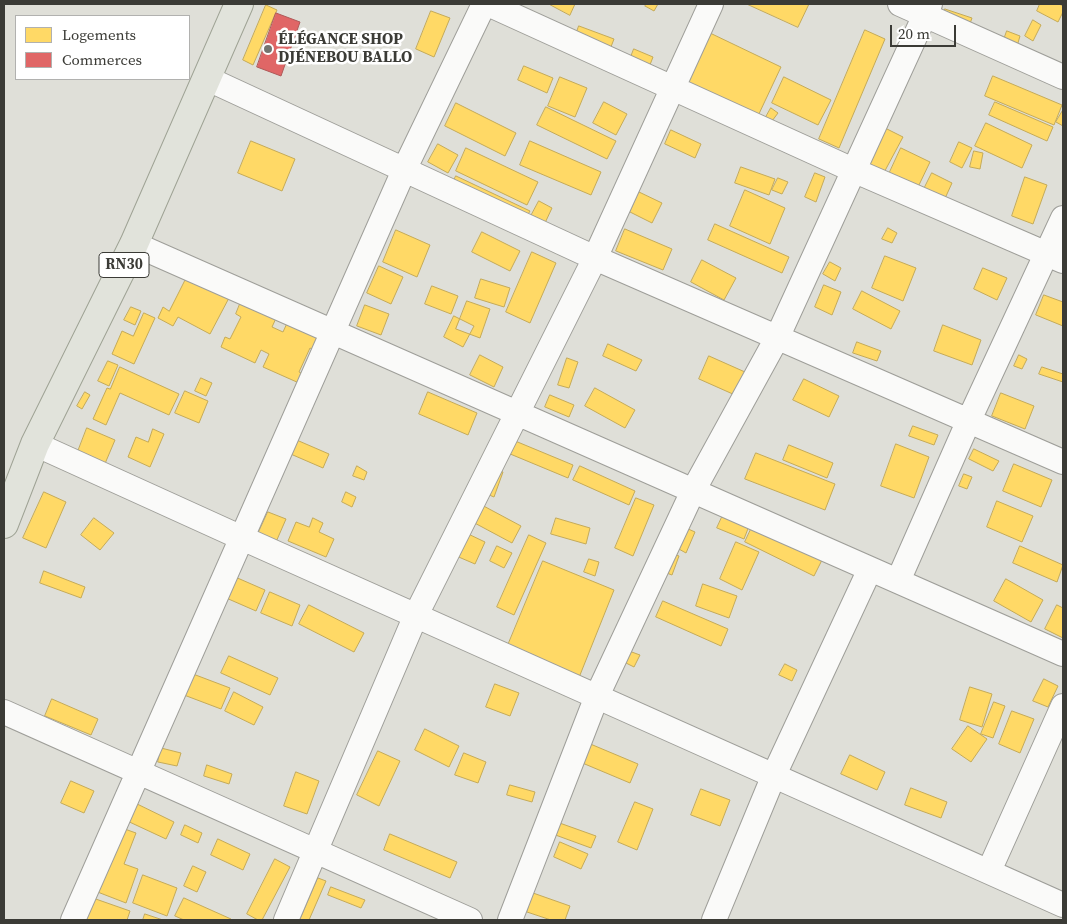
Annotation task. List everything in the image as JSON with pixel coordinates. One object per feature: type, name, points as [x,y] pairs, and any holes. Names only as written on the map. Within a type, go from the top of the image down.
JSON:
[{"type":"main road","name":"RN30","points":[[4,524],[35,444],[134,244],[236,5]]},
{"type":"street","points":[[73,920],[140,772],[405,168],[484,4]]},
{"type":"street","points":[[488,4],[672,86],[853,170],[1056,258]]},
{"type":"street","points":[[286,920],[416,614],[595,258],[711,4]]},
{"type":"street","points":[[900,4],[927,9],[1063,77]]},
{"type":"street","points":[[510,920],[597,696],[693,491],[777,338],[927,9]]},
{"type":"street","points":[[206,78],[405,168],[595,258],[1063,462]]},
{"type":"street","points":[[898,581],[969,420],[1056,258],[1063,218]]},
{"type":"street","points":[[134,244],[1063,654]]},
{"type":"street","points":[[35,444],[1063,905]]},
{"type":"street","points":[[714,920],[774,775],[870,569]]},
{"type":"street","points":[[989,871],[1063,706]]},
{"type":"street","points":[[4,712],[470,920]]},
{"type":"building: Logements","points":[[549,4],[575,4],[570,15]]},
{"type":"building: Logements","points":[[647,4],[658,4],[654,11],[645,6]]},
{"type":"building: Logements","points":[[747,4],[809,4],[798,27]]},
{"type":"building: Logements","points":[[1040,4],[1059,4],[1063,6],[1063,12],[1058,22],[1037,11]]},
{"type":"building: Logements","points":[[266,5],[277,10],[253,65],[243,60]]},
{"type":"building: Logements","points":[[945,9],[972,18],[968,29],[941,20]]},
{"type":"building: Logements","points":[[431,11],[450,18],[434,57],[416,49]]},
{"type":"building: Logements","points":[[1033,20],[1041,25],[1033,41],[1025,36]]},
{"type":"building: Logements","points":[[579,26],[614,39],[609,52],[574,40]]},
{"type":"building: Logements","points":[[865,30],[885,39],[839,148],[819,139]]},
{"type":"building: Logements","points":[[1007,31],[1020,36],[1015,53],[1001,48]]},
{"type":"building: Logements","points":[[710,33],[781,67],[757,118],[686,83]]},
{"type":"building: Logements","points":[[634,49],[653,57],[648,70],[629,62]]},
{"type":"building: Logements","points":[[524,66],[553,78],[547,93],[518,80]]},
{"type":"building: Logements","points":[[993,76],[1062,105],[1054,125],[985,96]]},
{"type":"building: Logements","points":[[560,77],[587,88],[575,117],[548,106]]},
{"type":"building: Logements","points":[[784,77],[831,100],[818,125],[772,103]]},
{"type":"building: Logements","points":[[604,102],[627,114],[616,135],[593,123]]},
{"type":"building: Logements","points":[[995,102],[1053,127],[1047,141],[989,115]]},
{"type":"building: Logements","points":[[456,103],[516,133],[505,156],[445,126]]},
{"type":"building: Logements","points":[[546,107],[616,141],[607,159],[537,125]]},
{"type":"building: Logements","points":[[771,108],[778,113],[772,121],[766,117]]},
{"type":"building: Logements","points":[[1063,110],[1063,126],[1056,122]]},
{"type":"building: Logements","points":[[986,123],[1032,145],[1022,168],[975,146]]},
{"type":"building: Logements","points":[[881,126],[903,137],[880,180],[859,168]]},
{"type":"building: Logements","points":[[671,130],[701,144],[695,158],[665,144]]},
{"type":"building: Logements","points":[[251,141],[295,159],[282,191],[238,173]]},
{"type":"building: Logements","points":[[530,141],[601,172],[591,195],[520,165]]},
{"type":"building: Logements","points":[[959,142],[972,148],[962,168],[950,162]]},
{"type":"building: Logements","points":[[438,144],[458,155],[448,173],[428,162]]},
{"type":"building: Logements","points":[[466,148],[538,182],[527,205],[456,171]]},
{"type":"building: Logements","points":[[901,148],[930,162],[918,187],[889,174]]},
{"type":"building: Logements","points":[[974,151],[983,153],[980,169],[970,167]]},
{"type":"building: Logements","points":[[741,167],[775,179],[769,195],[735,183]]},
{"type":"building: Logements","points":[[815,173],[825,177],[816,202],[805,197]]},
{"type":"building: Logements","points":[[932,173],[952,183],[942,205],[921,195]]},
{"type":"building: Logements","points":[[456,176],[530,211],[524,221],[451,187]]},
{"type":"building: Logements","points":[[1025,177],[1047,185],[1033,224],[1012,216]]},
{"type":"building: Logements","points":[[778,178],[788,182],[782,194],[772,190]]},
{"type":"building: Logements","points":[[745,190],[785,208],[770,244],[730,226]]},
{"type":"building: Logements","points":[[639,192],[662,203],[652,223],[630,212]]},
{"type":"building: Logements","points":[[539,201],[552,208],[545,223],[531,216]]},
{"type":"building: Logements","points":[[715,224],[789,257],[782,273],[708,240]]},
{"type":"building: Logements","points":[[888,228],[897,233],[892,243],[882,239]]},
{"type":"building: Logements","points":[[625,229],[672,249],[663,270],[616,251]]},
{"type":"building: Logements","points":[[396,230],[430,245],[417,277],[383,262]]},
{"type":"building: Logements","points":[[482,232],[520,251],[510,271],[472,252]]},
{"type":"building: Logements","points":[[532,252],[556,263],[530,323],[506,312]]},
{"type":"building: Logements","points":[[885,256],[916,268],[903,301],[872,288]]},
{"type":"building: Logements","points":[[702,260],[736,278],[724,300],[691,282]]},
{"type":"building: Logements","points":[[830,262],[841,268],[835,281],[823,274]]},
{"type":"building: Logements","points":[[379,266],[403,277],[391,304],[367,293]]},
{"type":"building: Logements","points":[[983,268],[1007,278],[997,300],[974,289]]},
{"type":"building: Logements","points":[[188,275],[230,296],[210,334],[178,317],[173,326],[158,318],[163,307],[169,311]]},
{"type":"building: Logements","points":[[481,279],[510,288],[504,307],[475,298]]},
{"type":"building: Logements","points":[[824,285],[841,292],[832,315],[815,307]]},
{"type":"building: Logements","points":[[432,286],[458,296],[451,314],[425,304]]},
{"type":"building: Logements","points":[[862,291],[900,311],[891,329],[853,309]]},
{"type":"building: Logements","points":[[1044,295],[1063,302],[1063,326],[1036,315]]},
{"type":"building: Logements","points":[[242,299],[277,316],[272,327],[283,332],[288,321],[321,336],[314,350],[310,348],[299,372],[303,374],[299,383],[263,367],[269,354],[261,350],[255,363],[221,347],[225,337],[230,339],[241,317],[236,314]]},
{"type":"building: Logements","points":[[467,301],[490,309],[480,338],[456,329]]},
{"type":"building: Logements","points":[[365,305],[389,314],[381,335],[357,326]]},
{"type":"building: Logements","points":[[131,307],[141,311],[135,325],[124,320]]},
{"type":"building: Logements","points":[[144,313],[155,318],[134,364],[112,354],[122,331],[133,336]]},
{"type":"building: Logements","points":[[454,316],[474,326],[463,347],[444,337]]},
{"type":"building: Logements","points":[[943,325],[981,340],[972,365],[934,351]]},
{"type":"building: Logements","points":[[857,342],[881,351],[877,361],[853,353]]},
{"type":"building: Logements","points":[[608,344],[642,360],[636,371],[603,356]]},
{"type":"building: Logements","points":[[480,355],[503,367],[494,387],[470,375]]},
{"type":"building: Logements","points":[[1019,355],[1027,359],[1022,369],[1014,366]]},
{"type":"building: Logements","points":[[709,356],[745,372],[735,395],[699,379]]},
{"type":"building: Logements","points":[[567,358],[578,362],[569,388],[558,385]]},
{"type":"building: Logements","points":[[108,361],[118,365],[109,386],[98,381]]},
{"type":"building: Logements","points":[[120,367],[179,394],[169,415],[120,393],[106,425],[93,419],[107,388],[110,389]]},
{"type":"building: Logements","points":[[1042,367],[1063,374],[1063,382],[1039,374]]},
{"type":"building: Logements","points":[[201,378],[212,383],[206,396],[195,391]]},
{"type":"building: Logements","points":[[804,379],[839,396],[829,417],[793,400]]},
{"type":"building: Logements","points":[[595,388],[635,410],[625,428],[585,406]]},
{"type":"building: Logements","points":[[185,391],[208,401],[199,423],[175,413]]},
{"type":"building: Logements","points":[[85,392],[90,395],[82,409],[77,406]]},
{"type":"building: Logements","points":[[428,392],[477,413],[468,435],[419,414]]},
{"type":"building: Logements","points":[[1001,393],[1034,406],[1025,429],[992,416]]},
{"type":"building: Logements","points":[[550,395],[574,405],[569,417],[545,407]]},
{"type":"building: Logements","points":[[913,426],[938,435],[934,445],[909,436]]},
{"type":"building: Logements","points":[[87,428],[115,440],[104,466],[77,454]]},
{"type":"building: Logements","points":[[153,429],[164,434],[150,467],[128,457],[136,437],[148,442]]},
{"type":"building: Logements","points":[[292,438],[329,454],[323,468],[286,452]]},
{"type":"building: Logements","points":[[508,438],[573,465],[568,478],[503,451]]},
{"type":"building: Logements","points":[[896,444],[929,457],[914,498],[881,486]]},
{"type":"building: Logements","points":[[789,445],[833,463],[827,478],[783,460]]},
{"type":"building: Logements","points":[[974,449],[999,461],[993,471],[969,459]]},
{"type":"building: Logements","points":[[756,453],[835,484],[825,510],[745,479]]},
{"type":"building: Logements","points":[[1014,464],[1052,480],[1041,507],[1003,491]]},
{"type":"building: Logements","points":[[357,466],[367,472],[364,480],[353,476]]},
{"type":"building: Logements","points":[[580,466],[635,491],[629,505],[573,480]]},
{"type":"building: Logements","points":[[492,467],[503,472],[494,497],[482,492]]},
{"type":"building: Logements","points":[[964,474],[972,477],[967,489],[959,486]]},
{"type":"building: Logements","points":[[44,492],[66,502],[46,548],[23,538]]},
{"type":"building: Logements","points":[[346,492],[356,497],[352,507],[342,502]]},
{"type":"building: Logements","points":[[636,498],[654,505],[633,556],[615,548]]},
{"type":"building: Logements","points":[[997,501],[1033,516],[1022,542],[987,527]]},
{"type":"building: Logements","points":[[478,503],[521,526],[512,543],[469,520]]},
{"type":"building: Logements","points":[[268,512],[286,519],[276,542],[258,534]]},
{"type":"building: Logements","points":[[723,515],[749,526],[744,539],[717,528]]},
{"type":"building: Logements","points":[[94,518],[114,533],[100,550],[81,535]]},
{"type":"building: Logements","points":[[313,518],[323,523],[319,532],[334,539],[326,557],[288,541],[296,522],[309,527]]},
{"type":"building: Logements","points":[[556,518],[590,528],[586,544],[551,534]]},
{"type":"building: Logements","points":[[753,525],[822,560],[814,576],[745,542]]},
{"type":"building: Logements","points":[[686,528],[695,532],[686,553],[677,548]]},
{"type":"building: Logements","points":[[464,532],[485,542],[475,564],[454,555]]},
{"type":"building: Logements","points":[[529,535],[546,543],[514,615],[497,607]]},
{"type":"building: Logements","points":[[736,542],[759,552],[742,590],[720,579]]},
{"type":"building: Logements","points":[[497,546],[512,553],[504,568],[490,561]]},
{"type":"building: Logements","points":[[1020,546],[1063,565],[1057,582],[1013,563]]},
{"type":"building: Logements","points":[[672,553],[679,556],[672,575],[664,572]]},
{"type":"building: Logements","points":[[589,559],[599,562],[595,576],[584,572]]},
{"type":"building: Logements","points":[[543,561],[614,590],[578,680],[506,650]]},
{"type":"building: Logements","points":[[44,571],[85,587],[81,598],[40,583]]},
{"type":"building: Logements","points":[[226,573],[265,590],[256,611],[217,594]]},
{"type":"building: Logements","points":[[1006,579],[1043,600],[1031,622],[994,601]]},
{"type":"building: Logements","points":[[703,584],[737,596],[729,618],[696,606]]},
{"type":"building: Logements","points":[[270,592],[300,605],[292,626],[261,613]]},
{"type":"building: Logements","points":[[663,601],[728,629],[721,646],[656,617]]},
{"type":"building: Logements","points":[[309,605],[364,633],[354,652],[299,624]]},
{"type":"building: Logements","points":[[1057,605],[1063,608],[1063,638],[1045,629]]},
{"type":"building: Logements","points":[[629,651],[640,655],[634,667],[624,662]]},
{"type":"building: Logements","points":[[229,656],[278,678],[270,695],[221,673]]},
{"type":"building: Logements","points":[[785,664],[797,670],[792,681],[779,675]]},
{"type":"building: Logements","points":[[193,674],[230,688],[221,709],[184,695]]},
{"type":"building: Logements","points":[[1044,679],[1058,686],[1048,707],[1033,701]]},
{"type":"building: Logements","points":[[495,684],[519,693],[510,716],[486,707]]},
{"type":"building: Logements","points":[[970,687],[992,694],[982,727],[960,720]]},
{"type":"building: Logements","points":[[234,692],[263,707],[254,725],[225,711]]},
{"type":"building: Logements","points":[[52,699],[98,719],[91,735],[45,716]]},
{"type":"building: Logements","points":[[994,702],[1005,706],[993,738],[981,734]]},
{"type":"building: Logements","points":[[1012,711],[1034,719],[1020,753],[999,744]]},
{"type":"building: Logements","points":[[968,726],[987,739],[971,762],[952,749]]},
{"type":"building: Logements","points":[[425,729],[459,746],[449,767],[415,750]]},
{"type":"building: Logements","points":[[588,743],[638,764],[630,783],[580,762]]},
{"type":"building: Logements","points":[[161,748],[181,753],[177,766],[158,762]]},
{"type":"building: Logements","points":[[378,751],[400,761],[379,806],[357,795]]},
{"type":"building: Logements","points":[[464,753],[486,762],[478,783],[455,775]]},
{"type":"building: Logements","points":[[850,755],[885,772],[877,790],[841,774]]},
{"type":"building: Logements","points":[[207,765],[232,774],[229,784],[204,776]]},
{"type":"building: Logements","points":[[296,772],[319,781],[307,814],[284,806]]},
{"type":"building: Logements","points":[[71,781],[94,791],[84,813],[61,803]]},
{"type":"building: Logements","points":[[510,785],[535,792],[532,802],[507,795]]},
{"type":"building: Logements","points":[[911,788],[947,802],[941,818],[905,805]]},
{"type":"building: Logements","points":[[701,789],[730,800],[720,826],[691,815]]},
{"type":"building: Logements","points":[[131,801],[174,822],[166,839],[123,819]]},
{"type":"building: Logements","points":[[635,802],[653,809],[637,850],[618,842]]},
{"type":"building: Logements","points":[[554,821],[596,836],[591,848],[550,833]]},
{"type":"building: Logements","points":[[185,825],[202,833],[198,843],[181,835]]},
{"type":"building: Logements","points":[[119,827],[136,833],[124,864],[138,869],[126,903],[95,891]]},
{"type":"building: Logements","points":[[390,834],[457,862],[450,878],[384,850]]},
{"type":"building: Logements","points":[[218,839],[250,854],[243,870],[211,855]]},
{"type":"building: Logements","points":[[560,842],[588,854],[581,869],[554,857]]},
{"type":"building: Logements","points":[[275,859],[290,867],[262,920],[258,920],[247,914]]},
{"type":"building: Logements","points":[[193,866],[206,872],[197,892],[184,886]]},
{"type":"building: Logements","points":[[143,875],[177,888],[167,916],[133,903]]},
{"type":"building: Logements","points":[[318,878],[326,881],[309,920],[300,920]]},
{"type":"building: Logements","points":[[331,887],[365,900],[361,908],[328,895]]},
{"type":"building: Logements","points":[[533,893],[570,906],[565,920],[551,920],[527,912]]},
{"type":"building: Logements","points":[[90,897],[130,911],[127,920],[82,920]]},
{"type":"building: Logements","points":[[184,898],[231,919],[184,920],[175,916]]},
{"type":"building: Logements","points":[[145,914],[163,920],[143,920]]},
{"type":"building: Commerces","points":[[276,13],[300,22],[281,76],[257,67]]},
{"type":"place","name":"ÉLÉGANCE SHOP DJÉNEBOU BALLO","points":[[268,49]]}]
